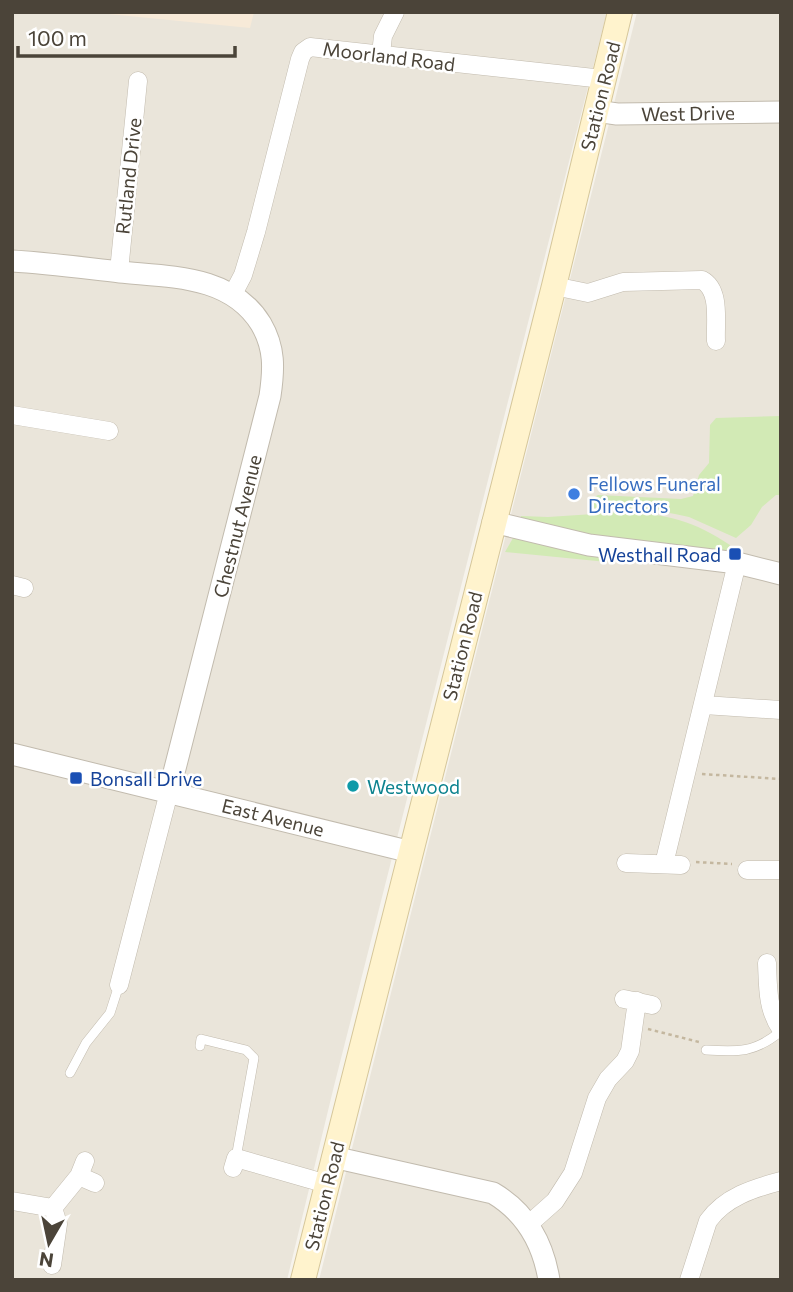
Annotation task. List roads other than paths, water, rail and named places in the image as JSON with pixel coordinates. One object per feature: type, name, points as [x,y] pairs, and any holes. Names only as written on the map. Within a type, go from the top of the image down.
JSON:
[{"type":"main road","name":"Station Road","points":[[303,1280],[554,286],[620,12]]},
{"type":"street","points":[[380,54],[383,36],[395,12]]},
{"type":"street","name":"Moorland Road","points":[[233,294],[243,275],[256,232],[303,52],[310,47],[603,79]]},
{"type":"street","name":"Rutland Drive","points":[[119,271],[138,81]]},
{"type":"street","name":"West Drive","points":[[596,111],[617,114],[781,112]]},
{"type":"street","name":"Chestnut Avenue","points":[[12,261],[209,283],[233,294],[254,314],[265,330],[272,353],[273,374],[261,434],[119,985]]},
{"type":"street","points":[[554,286],[588,293],[623,282],[702,280],[710,285],[715,296],[716,341]]},
{"type":"street","points":[[12,415],[109,431]]},
{"type":"street","points":[[493,522],[612,549],[737,564],[781,574]]},
{"type":"street","points":[[626,863],[673,865],[685,772],[704,705],[737,564]]},
{"type":"street","points":[[704,705],[781,710]]},
{"type":"street","name":"East Avenue","points":[[12,754],[411,852]]},
{"type":"street","points":[[747,870],[781,870]]},
{"type":"street","points":[[767,963],[768,996],[781,1030]]},
{"type":"street","points":[[528,1225],[555,1201],[568,1181],[583,1145],[597,1098],[608,1079],[631,1051],[638,1002]]},
{"type":"street","points":[[333,1157],[485,1190],[502,1198],[528,1225],[540,1245],[549,1280]]},
{"type":"street","points":[[234,1163],[327,1184]]},
{"type":"street","points":[[53,1208],[86,1174]]},
{"type":"street","points":[[689,1280],[708,1222],[714,1213],[742,1194],[781,1181]]},
{"type":"street","points":[[12,1201],[53,1208]]},
{"type":"street","points":[[51,1265],[58,1224],[53,1208]]},
{"type":"lane","points":[[70,1073],[86,1042],[110,1013],[119,985]]},
{"type":"lane","points":[[706,1049],[740,1052],[765,1045],[781,1030]]},
{"type":"lane","points":[[200,1045],[201,1040],[246,1050],[254,1058],[234,1163]]},
{"type":"place","name":"Fellows Funeral Directors","points":[[574,494]]},
{"type":"place","name":"Westhall Road","points":[[735,554]]},
{"type":"place","name":"Bonsall Drive","points":[[76,778]]},
{"type":"place","name":"Westwood","points":[[353,786]]}]
